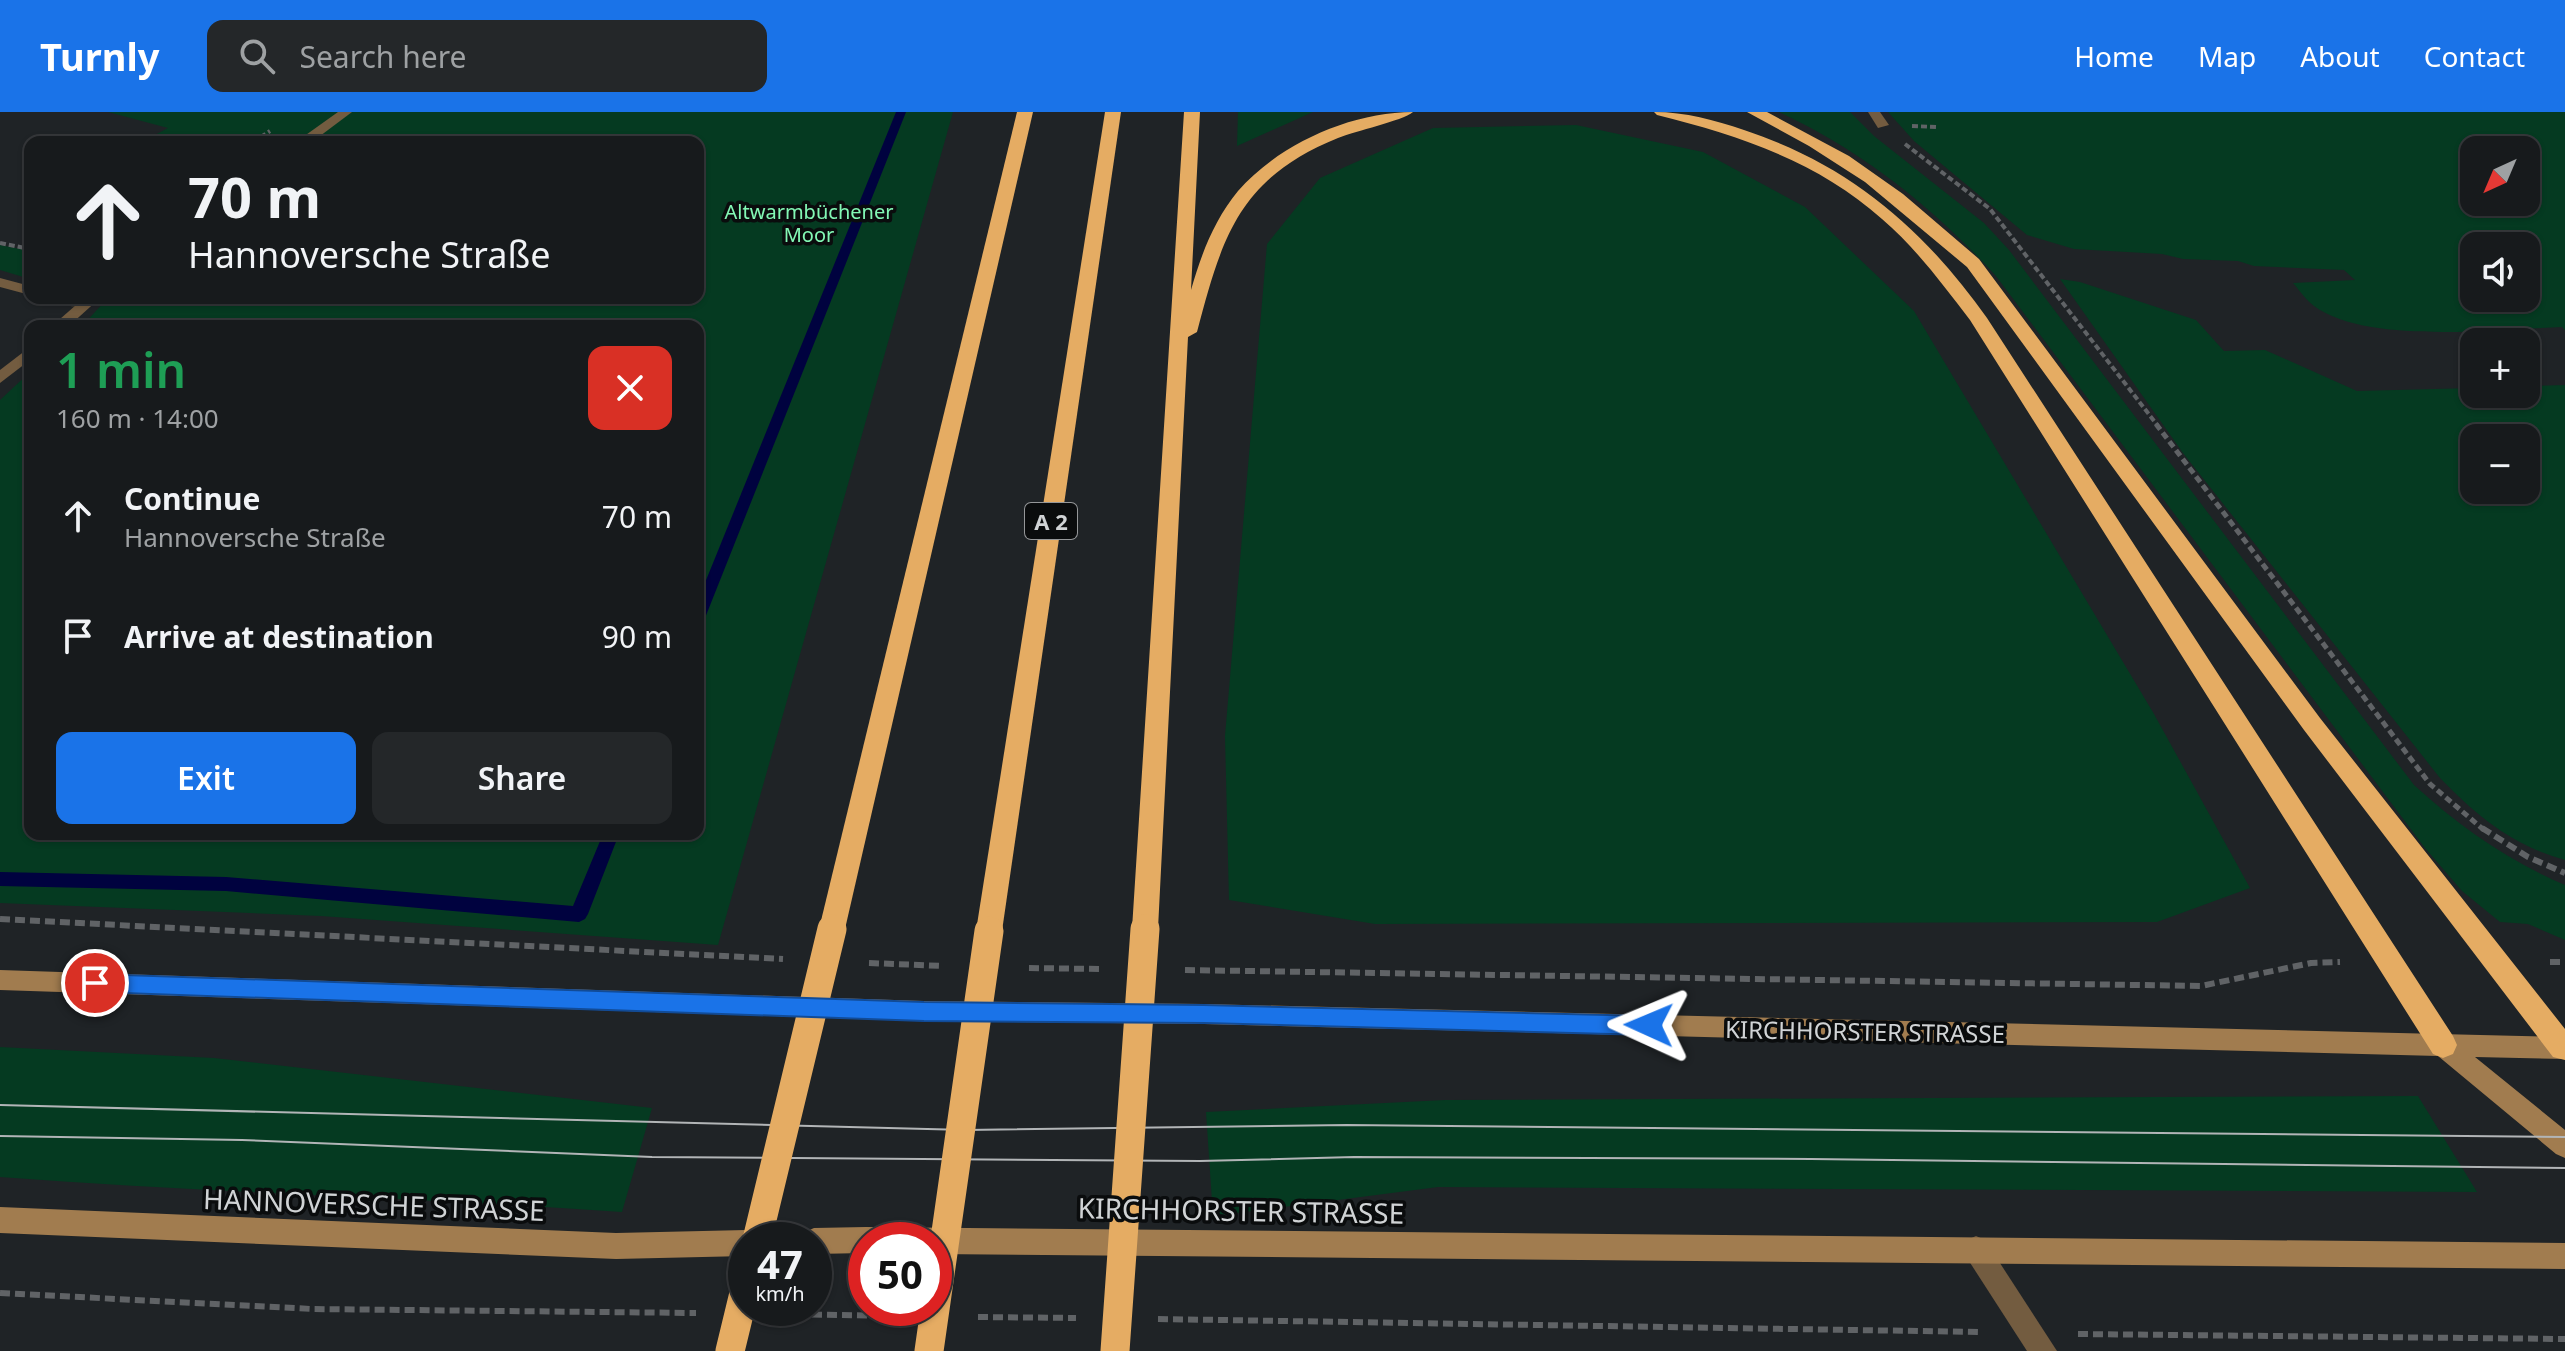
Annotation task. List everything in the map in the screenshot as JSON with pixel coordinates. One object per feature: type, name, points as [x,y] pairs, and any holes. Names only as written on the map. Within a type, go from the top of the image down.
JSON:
[{"type":"highway","points":[[761,1222],[1025,112]]},
{"type":"highway","name":"A 2","points":[[929,1351],[1113,112]]},
{"type":"highway","points":[[1115,1351],[1145,929],[1192,112]]},
{"type":"highway","points":[[1176,377],[1216,242],[1229,215],[1249,190],[1282,161],[1325,138],[1371,120],[1405,112]]},
{"type":"highway","points":[[1662,112],[1727,128],[1778,148],[1839,180],[1886,214],[1935,264],[1978,318],[2443,1045]]},
{"type":"highway","points":[[1755,112],[1787,126],[1865,173],[1919,213],[1973,263],[2303,712],[2564,1049]]},
{"type":"highway","points":[[730,1351],[736,1326]]},
{"type":"main road","name":"KIRCHHORSTER STRASSE","points":[[0,980],[924,1011],[1204,1014],[2564,1049]]},
{"type":"main road","points":[[2443,1045],[2565,1146]]},
{"type":"main road","name":"HANNOVERSCHE STRASSE","points":[[0,1220],[616,1246],[728,1243]]},
{"type":"main road","name":"KIRCHHORSTER STRASSE","points":[[952,1239],[2565,1256]]},
{"type":"street","points":[[312,136],[346,112]]},
{"type":"street","points":[[1874,112],[1883,125]]},
{"type":"street","points":[[0,282],[24,289]]},
{"type":"street","points":[[67,320],[86,304]]},
{"type":"street","points":[[0,378],[24,357]]},
{"type":"street","points":[[1976,1249],[2038,1342]]},
{"type":"path","points":[[1883,125],[1990,209],[2430,784],[2464,816],[2506,845],[2565,873]]},
{"type":"path","points":[[0,243],[24,248]]},
{"type":"path","points":[[0,919],[789,960]]},
{"type":"path","points":[[1183,970],[2201,986],[2311,963],[2390,962]]},
{"type":"path","points":[[2499,962],[2565,962]]},
{"type":"path","points":[[867,963],[945,966]]},
{"type":"path","points":[[1024,968],[1104,969]]},
{"type":"path","points":[[0,1293],[312,1309],[710,1314]]},
{"type":"path","points":[[965,1316],[1092,1318]]},
{"type":"path","points":[[1156,1319],[2038,1342],[2565,1339]]},
{"type":"green space","name":"Altwarmbüchener Moor","points":[[108,112],[953,112],[718,945],[321,916],[0,903],[0,400],[24,378],[24,840],[704,840],[704,320],[88,320],[102,304],[704,304],[704,136],[153,136],[168,128]]},
{"type":"green space","points":[[1238,112],[1313,112],[1237,146]]},
{"type":"green space","points":[[1779,112],[1850,112],[1874,136],[1984,223],[2009,250],[2414,785],[2485,841],[2523,865],[2565,885],[2565,940],[2528,924],[2500,922],[2462,891],[2425,848],[1996,276],[1947,227],[1896,183],[1840,145]]},
{"type":"green space","points":[[1888,112],[2565,112],[2565,330],[2562,327],[2460,328],[2460,332],[2434,332],[2366,326],[2337,318],[2314,306],[2293,283],[2355,280],[2344,270],[2254,266],[2238,261],[2074,249],[2027,235],[1914,141]]},
{"type":"green space","points":[[1576,125],[1703,152],[1805,207],[1914,311],[2154,714],[2250,888],[2157,922],[1375,924],[1229,900],[1225,736],[1267,244],[1320,178],[1433,128]]},
{"type":"green space","points":[[0,245],[24,250],[24,277],[0,270]]},
{"type":"green space","points":[[2060,279],[2080,282],[2196,320],[2224,351],[2265,350],[2357,391],[2460,388],[2460,408],[2540,408],[2540,386],[2565,385],[2565,860],[2512,838],[2468,805],[2440,778],[2183,453]]},
{"type":"green space","points":[[0,1047],[214,1058],[652,1108],[622,1212],[0,1177]]},
{"type":"green space","points":[[2418,1096],[2477,1192],[1438,1187],[1213,1216],[1206,1112],[1445,1100]]},
{"type":"waterway","points":[[704,603],[901,112]]},
{"type":"waterway","points":[[0,879],[226,884],[579,914],[609,840]]},
{"type":"tram line","points":[[0,1105],[966,1130],[1347,1125],[2565,1137]]},
{"type":"tram line","points":[[0,1136],[242,1140],[652,1157],[1200,1161],[1354,1157],[1811,1159],[2565,1168]]},
{"type":"route","points":[[95,983],[924,1011],[1204,1014],[1649,1025]]}]
